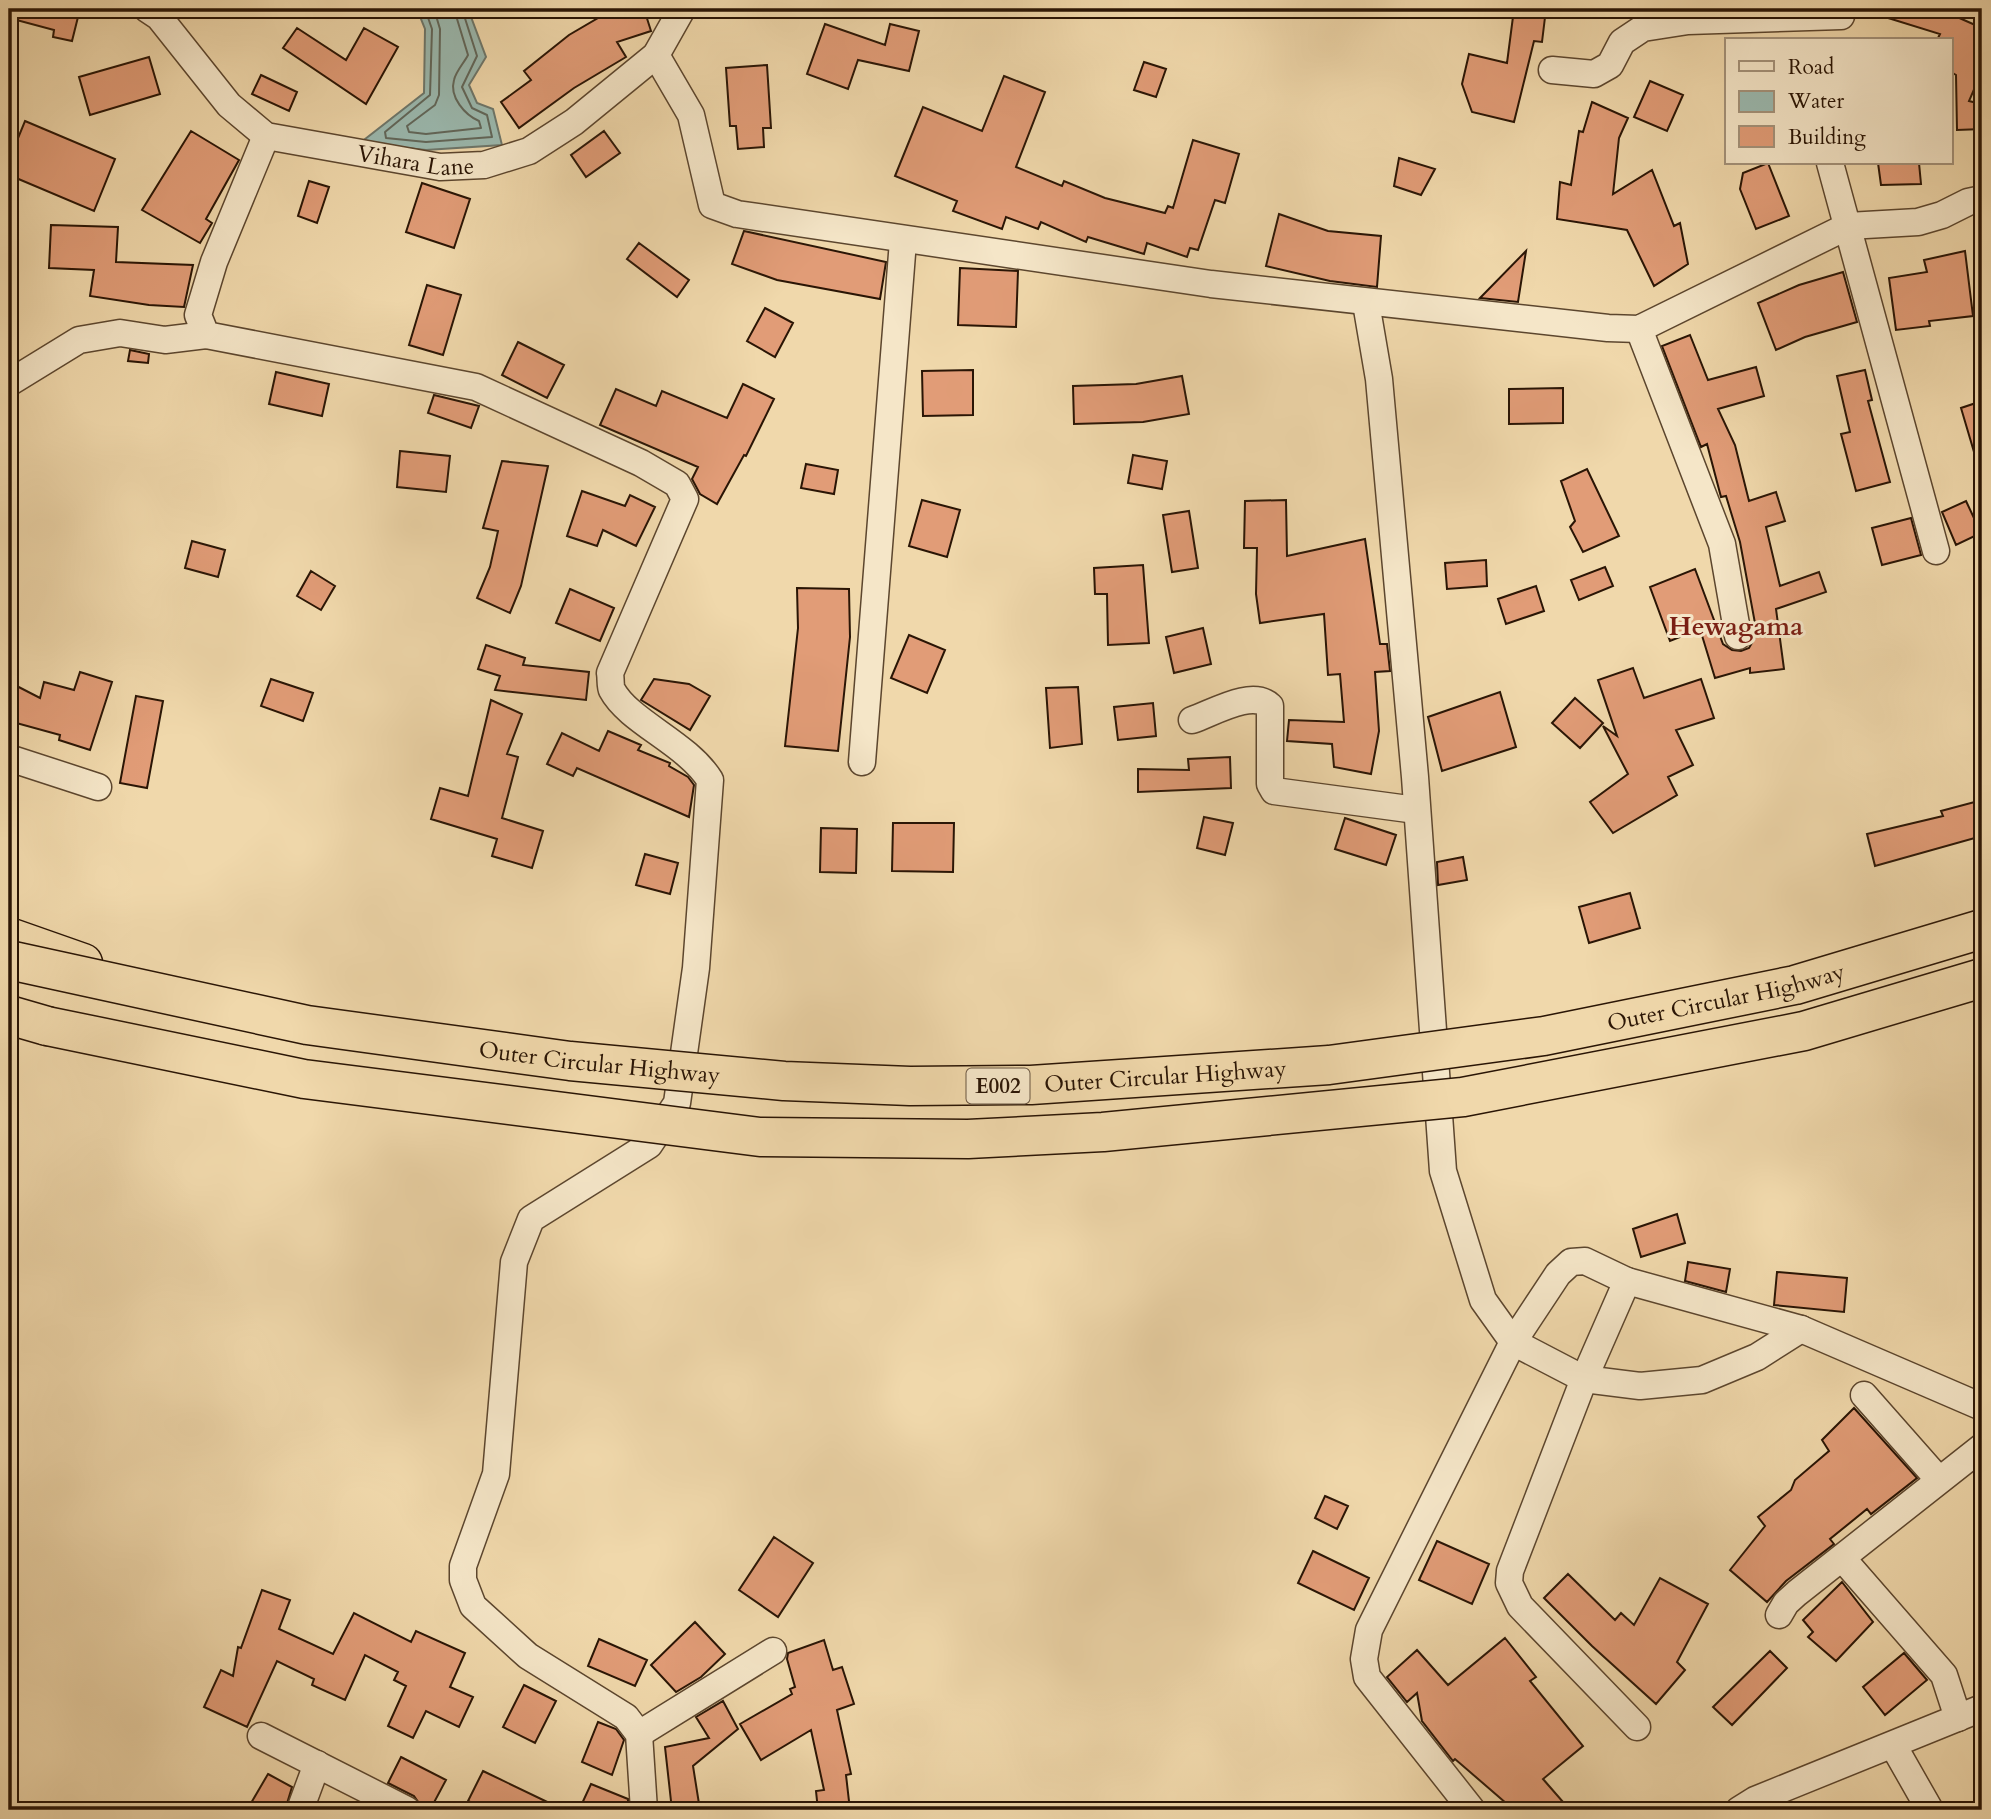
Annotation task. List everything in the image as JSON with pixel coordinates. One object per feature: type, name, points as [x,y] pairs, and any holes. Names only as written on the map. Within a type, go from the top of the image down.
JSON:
[{"type":"highway","name":"Outer Circular Highway","points":[[9,960],[307,1025],[583,1063],[808,1083],[1031,1085],[1340,1064],[1544,1036],[1795,985],[1982,929]]},
{"type":"highway","points":[[9,937],[181,998]]},
{"type":"highway","name":"Outer Circular Highway","points":[[9,1018],[304,1079],[760,1137],[968,1139],[1103,1132],[1463,1097],[1804,1031],[1982,978]]},
{"type":"street","name":"Vihara Lane","points":[[147,9],[159,17],[229,105],[266,136],[440,167],[484,165],[529,151],[574,122],[656,55],[682,9]]},
{"type":"street","points":[[1552,70],[1594,74],[1609,65],[1622,42],[1643,28],[1689,15],[1847,12]]},
{"type":"street","points":[[1829,38],[1847,12]]},
{"type":"street","points":[[656,55],[691,115],[712,205],[737,214],[903,241],[1366,303],[1639,329],[1848,226],[1918,222],[1982,199]]},
{"type":"street","points":[[206,335],[198,315],[210,275],[266,136]]},
{"type":"street","points":[[1830,164],[1936,551]]},
{"type":"street","points":[[862,762],[903,241]]},
{"type":"street","points":[[1366,303],[1379,379],[1416,810],[1443,1171],[1483,1300],[1513,1342],[1584,1379],[1640,1386],[1702,1380],[1757,1357],[1801,1329]]},
{"type":"street","points":[[1639,329],[1722,544],[1738,636]]},
{"type":"street","points":[[9,383],[79,340],[120,333],[165,340],[206,335],[476,387],[640,463],[677,484],[685,499],[610,673],[612,689],[629,708],[699,763],[709,780],[696,968],[677,1103],[649,1145],[531,1219],[514,1262],[496,1474],[463,1566],[463,1580],[473,1606],[528,1656],[626,1717],[639,1734],[644,1810]]},
{"type":"street","points":[[1192,720],[1254,698],[1265,701],[1270,706],[1270,784],[1274,791],[1416,810]]},
{"type":"street","points":[[9,758],[98,787]]},
{"type":"street","points":[[1472,1810],[1367,1677],[1364,1659],[1369,1630],[1513,1342],[1558,1274],[1571,1262],[1585,1261],[1627,1281],[1801,1329],[1982,1407]]},
{"type":"street","points":[[1627,1281],[1584,1379],[1510,1571],[1509,1583],[1520,1606],[1637,1727]]},
{"type":"street","points":[[1864,1395],[1939,1480]]},
{"type":"street","points":[[1779,1615],[1786,1603],[1982,1447]]},
{"type":"street","points":[[1842,1558],[1944,1675],[1958,1718]]},
{"type":"street","points":[[639,1734],[773,1651]]},
{"type":"street","points":[[1739,1810],[1755,1800],[1982,1708]]},
{"type":"street","points":[[261,1736],[407,1810]]},
{"type":"street","points":[[1893,1745],[1930,1810]]},
{"type":"street","points":[[300,1810],[317,1764]]},
{"type":"water","points":[[417,9],[468,9],[486,57],[469,85],[477,103],[493,109],[502,145],[426,150],[360,143],[424,93],[425,29]]},
{"type":"building","points":[[9,9],[62,9],[79,13],[72,41],[53,37],[54,30],[9,18]]},
{"type":"building","points":[[621,9],[644,9],[651,31],[617,42],[626,57],[574,88],[519,128],[501,102],[531,80],[524,71],[569,35],[605,14]]},
{"type":"building","points":[[1514,9],[1546,9],[1542,42],[1534,41],[1514,122],[1472,112],[1462,84],[1469,54],[1507,63]]},
{"type":"building","points":[[1873,9],[1939,9],[1982,28],[1982,71],[1969,101],[1981,104],[1982,129],[1957,130],[1952,38],[1938,38],[1940,34],[1872,13]]},
{"type":"building","points":[[825,24],[885,45],[890,24],[919,31],[909,71],[858,60],[848,89],[807,74]]},
{"type":"building","points":[[297,28],[346,60],[364,28],[398,47],[366,104],[283,48]]},
{"type":"building","points":[[149,57],[160,94],[90,115],[79,77]]},
{"type":"building","points":[[1144,62],[1166,69],[1156,97],[1134,90]]},
{"type":"building","points":[[767,65],[771,128],[763,128],[764,147],[738,149],[736,126],[730,126],[726,68]]},
{"type":"building","points":[[261,75],[297,92],[289,111],[252,94]]},
{"type":"building","points":[[1004,76],[1045,92],[1016,167],[1062,186],[1064,181],[1105,198],[1165,213],[1168,206],[1173,208],[1193,140],[1239,154],[1225,203],[1215,200],[1198,250],[1190,248],[1187,257],[1147,243],[1144,254],[1088,237],[1086,242],[1041,222],[1038,229],[1006,217],[1002,229],[953,211],[957,201],[895,176],[923,107],[982,131]]},
{"type":"building","points":[[1650,81],[1683,95],[1667,131],[1634,117]]},
{"type":"building","points":[[1592,102],[1628,118],[1619,138],[1613,194],[1652,170],[1674,226],[1680,223],[1688,264],[1654,286],[1627,230],[1557,219],[1560,182],[1571,185],[1579,131],[1583,132]]},
{"type":"building","points":[[25,121],[115,159],[94,211],[9,175],[9,160]]},
{"type":"building","points":[[191,131],[239,160],[206,219],[212,223],[200,243],[142,210]]},
{"type":"building","points":[[604,131],[620,153],[586,177],[571,155]]},
{"type":"building","points":[[1399,158],[1435,169],[1421,195],[1394,186]]},
{"type":"building","points":[[1768,164],[1789,216],[1756,229],[1740,189],[1743,173]]},
{"type":"building","points":[[1878,164],[1919,164],[1921,184],[1881,185]]},
{"type":"building","points":[[309,181],[329,187],[317,223],[298,216]]},
{"type":"building","points":[[422,183],[470,199],[454,248],[406,232]]},
{"type":"building","points":[[1279,214],[1328,231],[1381,236],[1377,287],[1330,281],[1266,266]]},
{"type":"building","points":[[51,225],[118,227],[116,262],[193,265],[184,307],[90,296],[94,270],[49,268]]},
{"type":"building","points":[[744,231],[886,262],[880,299],[777,280],[732,264]]},
{"type":"building","points":[[639,243],[689,280],[677,297],[627,259]]},
{"type":"building","points":[[1526,251],[1518,302],[1480,298]]},
{"type":"building","points":[[1965,251],[1973,316],[1929,321],[1930,326],[1896,330],[1889,278],[1927,272],[1924,260]]},
{"type":"building","points":[[960,268],[1018,271],[1016,327],[958,325]]},
{"type":"building","points":[[1843,272],[1857,322],[1805,337],[1776,350],[1758,303],[1799,285]]},
{"type":"building","points":[[427,285],[461,295],[443,355],[409,345]]},
{"type":"building","points":[[765,308],[793,323],[775,357],[747,341]]},
{"type":"building","points":[[1690,335],[1708,380],[1756,367],[1764,396],[1718,409],[1735,445],[1749,501],[1776,492],[1785,521],[1766,527],[1780,586],[1819,572],[1826,592],[1776,609],[1784,669],[1750,673],[1750,668],[1715,678],[1700,629],[1670,641],[1650,587],[1695,569],[1723,644],[1732,650],[1741,651],[1749,648],[1757,634],[1740,542],[1726,496],[1721,497],[1707,444],[1701,447],[1662,346]]},
{"type":"building","points":[[518,342],[564,365],[547,398],[502,375]]},
{"type":"building","points":[[130,350],[149,354],[148,363],[128,361]]},
{"type":"building","points":[[973,370],[973,415],[923,416],[922,371]]},
{"type":"building","points":[[1865,370],[1872,400],[1868,401],[1890,482],[1856,491],[1841,434],[1850,432],[1837,376]]},
{"type":"building","points":[[276,372],[329,384],[322,416],[269,404]]},
{"type":"building","points":[[1182,376],[1189,414],[1143,422],[1074,424],[1073,386],[1136,384]]},
{"type":"building","points":[[743,384],[774,399],[746,456],[744,455],[717,504],[700,494],[692,479],[698,467],[600,425],[616,389],[656,406],[662,391],[727,418]]},
{"type":"building","points":[[1563,388],[1563,423],[1509,424],[1509,389]]},
{"type":"building","points":[[434,395],[479,406],[471,428],[428,413]]},
{"type":"building","points":[[1982,401],[1982,461],[1977,462],[1961,408]]},
{"type":"building","points":[[400,451],[450,456],[446,492],[397,487]]},
{"type":"building","points":[[1133,455],[1167,461],[1162,489],[1128,483]]},
{"type":"building","points":[[502,461],[548,466],[521,586],[510,613],[477,598],[490,567],[498,531],[483,528]]},
{"type":"building","points":[[806,464],[838,470],[834,494],[801,488]]},
{"type":"building","points":[[1587,469],[1619,536],[1583,552],[1570,527],[1575,521],[1561,481]]},
{"type":"building","points":[[582,491],[625,506],[630,495],[655,507],[636,546],[603,530],[597,546],[567,536]]},
{"type":"building","points":[[922,500],[960,510],[947,557],[909,546]]},
{"type":"building","points":[[1286,500],[1287,556],[1365,539],[1380,644],[1387,644],[1390,671],[1375,672],[1379,731],[1371,774],[1334,767],[1332,744],[1287,741],[1289,720],[1344,722],[1340,674],[1328,675],[1324,614],[1260,623],[1256,594],[1257,548],[1244,548],[1245,501]]},
{"type":"building","points":[[1966,501],[1981,533],[1956,545],[1942,512]]},
{"type":"building","points":[[1189,511],[1198,568],[1172,572],[1163,515]]},
{"type":"building","points":[[1911,518],[1921,555],[1882,565],[1872,528]]},
{"type":"building","points":[[192,541],[225,550],[218,577],[185,568]]},
{"type":"building","points":[[1486,560],[1487,586],[1447,589],[1445,563]]},
{"type":"building","points":[[1143,565],[1149,643],[1108,645],[1107,594],[1095,594],[1094,568]]},
{"type":"building","points":[[1605,567],[1613,586],[1579,600],[1571,580]]},
{"type":"building","points":[[311,571],[335,586],[321,610],[297,596]]},
{"type":"building","points":[[1536,586],[1544,611],[1506,624],[1498,599]]},
{"type":"building","points":[[797,588],[849,589],[850,637],[838,751],[785,746],[798,628]]},
{"type":"building","points":[[570,589],[614,608],[600,641],[556,623]]},
{"type":"building","points":[[1203,628],[1211,664],[1174,673],[1166,637]]},
{"type":"building","points":[[909,635],[945,650],[927,693],[891,678]]},
{"type":"building","points":[[486,645],[525,658],[523,665],[589,672],[586,700],[495,690],[500,676],[478,669]]},
{"type":"building","points":[[1633,668],[1644,698],[1701,679],[1714,718],[1676,730],[1693,765],[1668,777],[1677,795],[1613,833],[1590,802],[1628,774],[1603,726],[1617,736],[1598,680]]},
{"type":"building","points":[[80,672],[112,682],[90,750],[59,740],[60,735],[9,721],[9,682],[40,698],[44,682],[74,690]]},
{"type":"building","points":[[271,679],[313,693],[303,721],[261,706]]},
{"type":"building","points":[[654,679],[689,684],[710,696],[690,730],[641,700]]},
{"type":"building","points":[[1078,687],[1082,744],[1050,748],[1046,688]]},
{"type":"building","points":[[1500,692],[1516,747],[1442,771],[1428,717]]},
{"type":"building","points":[[136,696],[163,701],[147,788],[120,783]]},
{"type":"building","points":[[1575,698],[1603,723],[1580,748],[1552,723]]},
{"type":"building","points":[[491,700],[522,714],[507,754],[518,757],[502,818],[543,831],[532,868],[492,856],[497,839],[431,819],[440,788],[468,796]]},
{"type":"building","points":[[1153,703],[1156,736],[1118,740],[1114,707]]},
{"type":"building","points":[[608,731],[641,745],[638,750],[670,763],[669,766],[688,777],[694,785],[689,817],[577,768],[573,776],[547,764],[562,733],[599,751]]},
{"type":"building","points":[[1230,757],[1231,788],[1138,792],[1138,769],[1189,770],[1188,759]]},
{"type":"building","points":[[1982,800],[1982,836],[1875,866],[1867,834],[1943,816],[1941,811]]},
{"type":"building","points":[[1204,817],[1233,823],[1225,855],[1197,848]]},
{"type":"building","points":[[1345,818],[1396,835],[1386,865],[1335,849]]},
{"type":"building","points":[[893,823],[954,823],[953,872],[892,871]]},
{"type":"building","points":[[821,828],[857,829],[856,873],[820,872]]},
{"type":"building","points":[[645,854],[678,863],[670,894],[636,885]]},
{"type":"building","points":[[1463,857],[1467,880],[1438,885],[1437,862]]},
{"type":"building","points":[[1630,893],[1640,928],[1589,943],[1579,907]]},
{"type":"building","points":[[1677,1214],[1685,1243],[1641,1257],[1633,1229]]},
{"type":"building","points":[[1688,1262],[1730,1269],[1726,1292],[1685,1281]]},
{"type":"building","points":[[1777,1272],[1847,1278],[1844,1312],[1774,1305]]},
{"type":"building","points":[[1854,1408],[1917,1478],[1871,1514],[1867,1509],[1830,1539],[1834,1544],[1786,1581],[1767,1602],[1730,1570],[1765,1526],[1758,1517],[1791,1490],[1795,1480],[1829,1451],[1822,1440]]},
{"type":"building","points":[[1325,1496],[1348,1506],[1337,1529],[1315,1518]]},
{"type":"building","points":[[774,1537],[813,1563],[778,1617],[739,1590]]},
{"type":"building","points":[[1437,1541],[1489,1564],[1472,1604],[1419,1580]]},
{"type":"building","points":[[1313,1551],[1369,1578],[1354,1610],[1298,1583]]},
{"type":"building","points":[[1568,1574],[1615,1620],[1621,1613],[1634,1625],[1660,1578],[1708,1604],[1677,1662],[1685,1670],[1656,1704],[1544,1598]]},
{"type":"building","points":[[1842,1582],[1873,1622],[1836,1661],[1808,1637],[1813,1632],[1803,1620]]},
{"type":"building","points":[[262,1590],[290,1600],[279,1629],[333,1654],[354,1613],[411,1642],[416,1631],[465,1653],[450,1687],[473,1697],[459,1727],[426,1711],[413,1738],[388,1726],[406,1686],[394,1680],[398,1672],[365,1655],[345,1700],[312,1685],[314,1679],[277,1661],[247,1727],[204,1707],[221,1670],[233,1676],[238,1647],[241,1648]]},
{"type":"building","points":[[695,1622],[725,1654],[701,1677],[676,1692],[651,1665]]},
{"type":"building","points":[[1505,1638],[1536,1677],[1530,1681],[1583,1746],[1543,1779],[1570,1810],[1514,1810],[1455,1759],[1453,1761],[1422,1721],[1417,1693],[1407,1702],[1387,1677],[1417,1650],[1448,1685]]},
{"type":"building","points":[[599,1639],[647,1660],[635,1686],[588,1666]]},
{"type":"building","points":[[824,1640],[833,1670],[842,1667],[854,1704],[837,1710],[851,1774],[846,1775],[850,1810],[818,1810],[816,1791],[824,1790],[811,1730],[761,1760],[740,1724],[792,1694],[790,1689],[795,1687],[787,1659],[788,1653]]},
{"type":"building","points":[[1770,1651],[1787,1668],[1732,1725],[1713,1707]]},
{"type":"building","points":[[1904,1653],[1927,1680],[1885,1715],[1863,1687]]},
{"type":"building","points":[[524,1685],[556,1701],[535,1743],[503,1727]]},
{"type":"building","points":[[723,1701],[738,1729],[693,1766],[700,1810],[672,1810],[665,1747],[709,1738],[696,1717]]},
{"type":"building","points":[[598,1722],[616,1729],[624,1740],[612,1775],[582,1762]]},
{"type":"building","points":[[401,1757],[446,1780],[430,1810],[423,1809],[414,1796],[388,1783]]},
{"type":"building","points":[[483,1771],[564,1810],[488,1810],[468,1801]]},
{"type":"building","points":[[268,1774],[292,1787],[285,1810],[247,1810]]},
{"type":"building","points":[[591,1784],[628,1799],[628,1810],[579,1810]]},
{"type":"district","name":"Hewagama","points":[[1736,626]]}]
